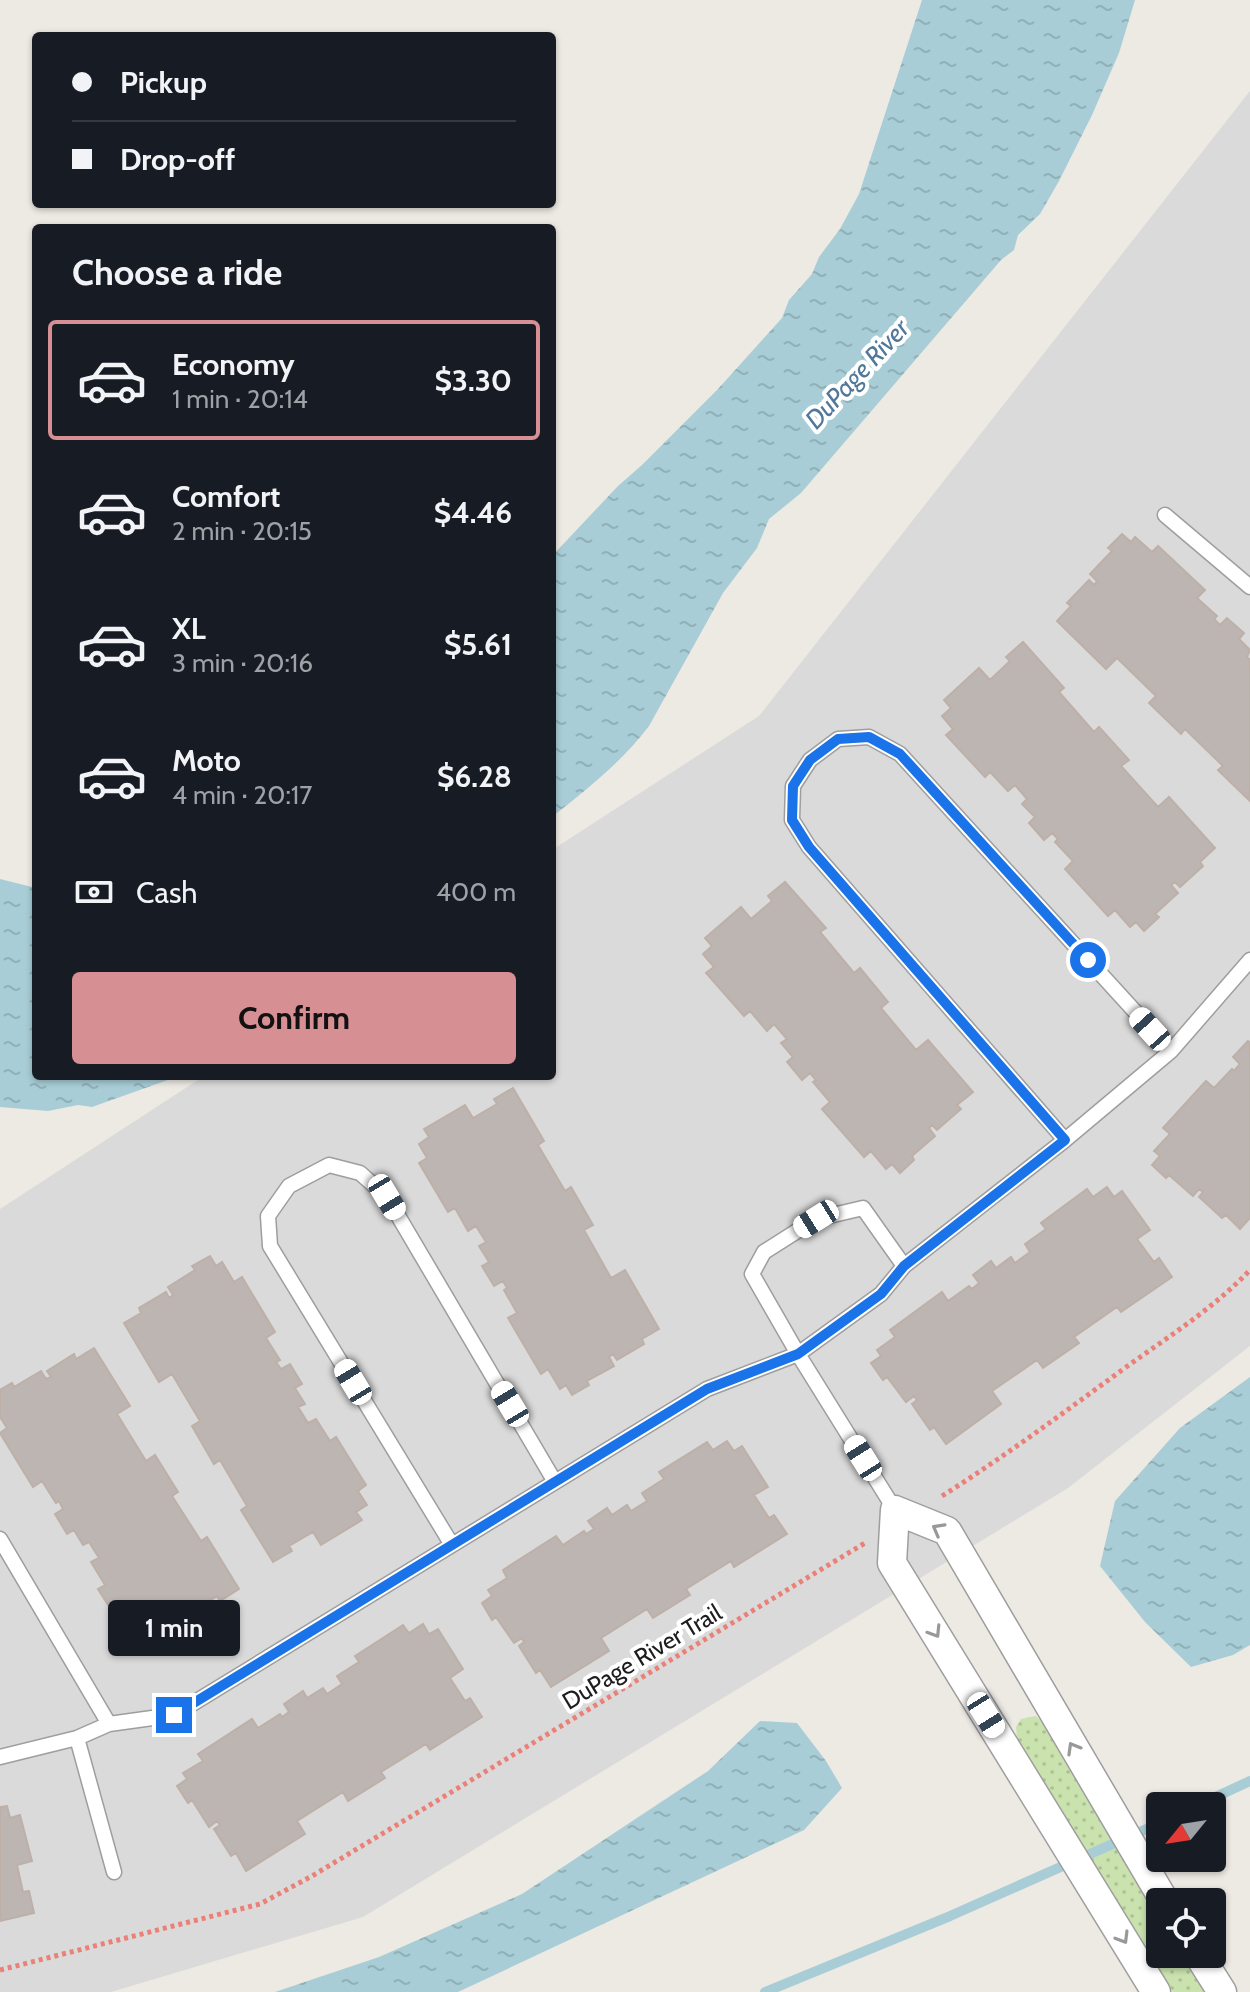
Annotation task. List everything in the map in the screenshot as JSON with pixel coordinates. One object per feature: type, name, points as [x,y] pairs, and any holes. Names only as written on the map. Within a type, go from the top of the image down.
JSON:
[{"type":"street","points":[[1156,1888],[947,1531],[900,1517],[892,1563],[1156,1992]]},
{"type":"street","points":[[1207,1968],[1222,1992]]},
{"type":"lane","points":[[1165,515],[1250,587]]},
{"type":"lane","points":[[1065,1140],[809,847],[792,820],[793,786],[810,760],[838,739],[869,737],[900,754],[1171,1051]]},
{"type":"lane","points":[[0,1757],[77,1738],[109,1724],[174,1715],[707,1389],[798,1354],[881,1294],[904,1266],[1065,1140],[1171,1051],[1250,960]]},
{"type":"lane","points":[[452,1545],[270,1246],[268,1216],[289,1186],[329,1165],[360,1173],[387,1197],[555,1482]]},
{"type":"lane","points":[[900,1517],[752,1274],[764,1252],[816,1219],[863,1208],[904,1266]]},
{"type":"lane","points":[[0,1539],[109,1724]]},
{"type":"lane","points":[[77,1738],[114,1872]]},
{"type":"path","name":"DuPage River Trail","points":[[0,1970],[235,1911],[271,1898],[900,1517],[1000,1460],[1220,1298],[1250,1270]]},
{"type":"shaded area","points":[[1250,91],[1250,1346],[1068,1488],[363,1917],[111,1992],[0,1992],[0,1209],[198,1080],[556,1080],[556,847],[759,716]]},
{"type":"green space","points":[[1036,1716],[1046,1726],[1146,1894],[1146,1948],[1017,1738],[1016,1727],[1021,1719]]},
{"type":"green space","points":[[1158,1968],[1190,1968],[1205,1992],[1173,1992]]},
{"type":"water","name":"DuPage River","points":[[922,0],[1135,0],[1119,53],[1092,115],[1040,214],[1018,235],[1014,250],[1001,260],[801,493],[769,519],[757,548],[723,593],[649,726],[616,763],[556,814],[556,552],[618,486],[718,389],[782,318],[789,300],[812,274],[819,257],[840,229],[859,194]]},
{"type":"water","points":[[0,879],[32,887],[32,1080],[168,1080],[92,1107],[78,1105],[48,1111],[0,1107]]},
{"type":"water","points":[[1250,1377],[1250,1645],[1233,1655],[1191,1667],[1145,1622],[1100,1566],[1115,1501],[1180,1428]]},
{"type":"water","points":[[760,1721],[797,1723],[842,1788],[804,1830],[458,1992],[275,1992],[379,1957],[522,1894],[708,1771]]},
{"type":"building","points":[[1122,534],[1131,542],[1135,537],[1152,552],[1158,546],[1205,590],[1197,598],[1217,616],[1214,619],[1220,625],[1227,618],[1244,633],[1239,639],[1250,650],[1247,657],[1250,660],[1250,801],[1218,770],[1223,766],[1185,729],[1181,734],[1149,703],[1156,696],[1117,658],[1106,669],[1057,621],[1071,606],[1067,603],[1089,580],[1094,585],[1097,581],[1090,574],[1112,551],[1108,548]]},
{"type":"building","points":[[1023,642],[1064,688],[1059,692],[1094,732],[1099,727],[1129,760],[1121,766],[1158,807],[1169,797],[1215,848],[1200,862],[1203,866],[1180,887],[1175,882],[1171,885],[1178,893],[1155,914],[1159,917],[1144,931],[1136,922],[1130,927],[1115,910],[1108,916],[1065,869],[1073,861],[1055,842],[1058,839],[1052,833],[1044,840],[1029,823],[1035,817],[1022,804],[1027,799],[1015,785],[1008,791],[990,772],[985,777],[946,735],[953,729],[942,716],[951,708],[944,700],[979,668],[990,680],[1010,661],[1006,657]]},
{"type":"building","points":[[785,882],[826,928],[820,932],[854,973],[860,968],[888,1002],[881,1008],[916,1050],[928,1040],[973,1092],[957,1105],[961,1109],[937,1130],[932,1125],[929,1128],[935,1136],[912,1156],[914,1160],[900,1173],[892,1164],[886,1169],[871,1151],[864,1157],[822,1109],[830,1102],[813,1082],[816,1080],[810,1073],[802,1080],[787,1062],[793,1057],[781,1043],[787,1039],[774,1024],[767,1031],[750,1011],[744,1016],[706,973],[714,967],[703,954],[712,946],[705,938],[741,907],[751,919],[772,901],[768,896]]},
{"type":"building","points":[[1248,1041],[1250,1218],[1240,1229],[1226,1215],[1222,1218],[1199,1197],[1203,1192],[1199,1189],[1193,1196],[1152,1165],[1160,1156],[1154,1151],[1170,1134],[1163,1128],[1206,1081],[1214,1088],[1232,1069],[1234,1071],[1240,1064],[1233,1057]]},
{"type":"building","points":[[513,1088],[544,1141],[538,1145],[565,1191],[571,1187],[593,1225],[584,1230],[611,1278],[625,1270],[659,1329],[642,1339],[644,1344],[617,1360],[613,1354],[609,1357],[614,1366],[587,1381],[589,1385],[572,1395],[566,1385],[560,1389],[548,1369],[541,1374],[508,1318],[517,1313],[504,1290],[507,1288],[503,1281],[494,1286],[482,1266],[489,1262],[479,1246],[486,1242],[476,1226],[468,1231],[455,1208],[448,1212],[419,1163],[427,1158],[419,1144],[429,1137],[424,1129],[465,1105],[473,1118],[497,1104],[494,1099]]},
{"type":"building","points":[[1107,1187],[1114,1197],[1122,1191],[1150,1230],[1137,1239],[1154,1262],[1159,1258],[1172,1277],[1121,1312],[1117,1307],[1074,1337],[1079,1343],[1043,1368],[1037,1360],[992,1391],[1001,1404],[946,1444],[934,1427],[930,1430],[912,1404],[917,1400],[914,1396],[906,1402],[887,1377],[883,1380],[871,1363],[881,1356],[877,1350],[895,1337],[890,1330],[942,1292],[948,1301],[969,1286],[972,1289],[979,1283],[973,1275],[991,1261],[996,1268],[1011,1257],[1015,1263],[1030,1252],[1025,1244],[1046,1229],[1041,1223],[1087,1189],[1093,1197]]},
{"type":"building","points":[[210,1256],[216,1266],[222,1262],[234,1282],[242,1277],[275,1332],[266,1338],[280,1360],[276,1362],[281,1369],[290,1364],[302,1384],[295,1388],[305,1404],[298,1407],[308,1423],[316,1419],[330,1441],[336,1437],[366,1485],[358,1491],[367,1505],[356,1512],[362,1520],[321,1545],[313,1532],[289,1546],[292,1551],[273,1562],[241,1510],[247,1506],[220,1460],[214,1464],[192,1426],[200,1421],[172,1374],[159,1382],[124,1323],[141,1313],[139,1308],[166,1292],[169,1298],[173,1295],[168,1287],[195,1270],[192,1266]]},
{"type":"building","points":[[94,1348],[130,1406],[117,1414],[146,1461],[155,1455],[178,1492],[172,1496],[201,1541],[207,1537],[239,1589],[220,1601],[217,1596],[193,1611],[201,1624],[161,1649],[156,1641],[146,1647],[137,1632],[129,1638],[98,1589],[105,1585],[91,1562],[99,1558],[89,1542],[83,1545],[74,1530],[67,1534],[55,1514],[63,1509],[59,1501],[56,1503],[42,1481],[33,1487],[0,1433],[7,1428],[0,1417],[0,1390],[12,1383],[14,1387],[41,1371],[46,1379],[51,1377],[47,1371],[74,1354],[76,1359]]},
{"type":"building","points":[[727,1441],[734,1451],[742,1446],[768,1487],[754,1495],[769,1518],[774,1515],[787,1534],[734,1567],[731,1561],[686,1589],[690,1595],[653,1618],[647,1609],[601,1638],[609,1651],[551,1687],[540,1670],[536,1673],[519,1646],[524,1642],[522,1638],[514,1643],[496,1617],[492,1620],[482,1603],[492,1596],[488,1590],[507,1578],[503,1570],[556,1536],[563,1545],[584,1531],[586,1534],[594,1529],[588,1521],[607,1508],[612,1515],[627,1505],[631,1511],[647,1501],[642,1493],[664,1479],[659,1472],[707,1442],[713,1450]]},
{"type":"building","points":[[423,1624],[429,1634],[438,1629],[463,1669],[450,1678],[465,1701],[470,1698],[482,1717],[430,1750],[426,1744],[381,1772],[385,1778],[348,1801],[343,1792],[297,1821],[305,1834],[246,1871],[236,1853],[231,1856],[214,1829],[220,1825],[217,1821],[209,1827],[192,1800],[188,1803],[177,1786],[187,1779],[183,1773],[203,1761],[198,1754],[252,1719],[258,1728],[289,1712],[284,1704],[303,1691],[307,1698],[323,1688],[327,1694],[342,1684],[337,1676],[359,1662],[355,1656],[403,1625],[409,1633]]},
{"type":"building","points":[[7,1806],[10,1818],[20,1815],[32,1861],[17,1865],[23,1892],[29,1891],[34,1913],[0,1921],[0,1807]]},
{"type":"waterway","points":[[1226,1792],[1250,1781]]},
{"type":"waterway","points":[[765,1992],[950,1916],[1146,1829]]},
{"type":"route","points":[[174,1715],[707,1389],[798,1354],[881,1294],[904,1266],[1065,1140],[809,847],[792,820],[793,786],[810,760],[838,739],[869,737],[900,754],[1088,960]]}]
